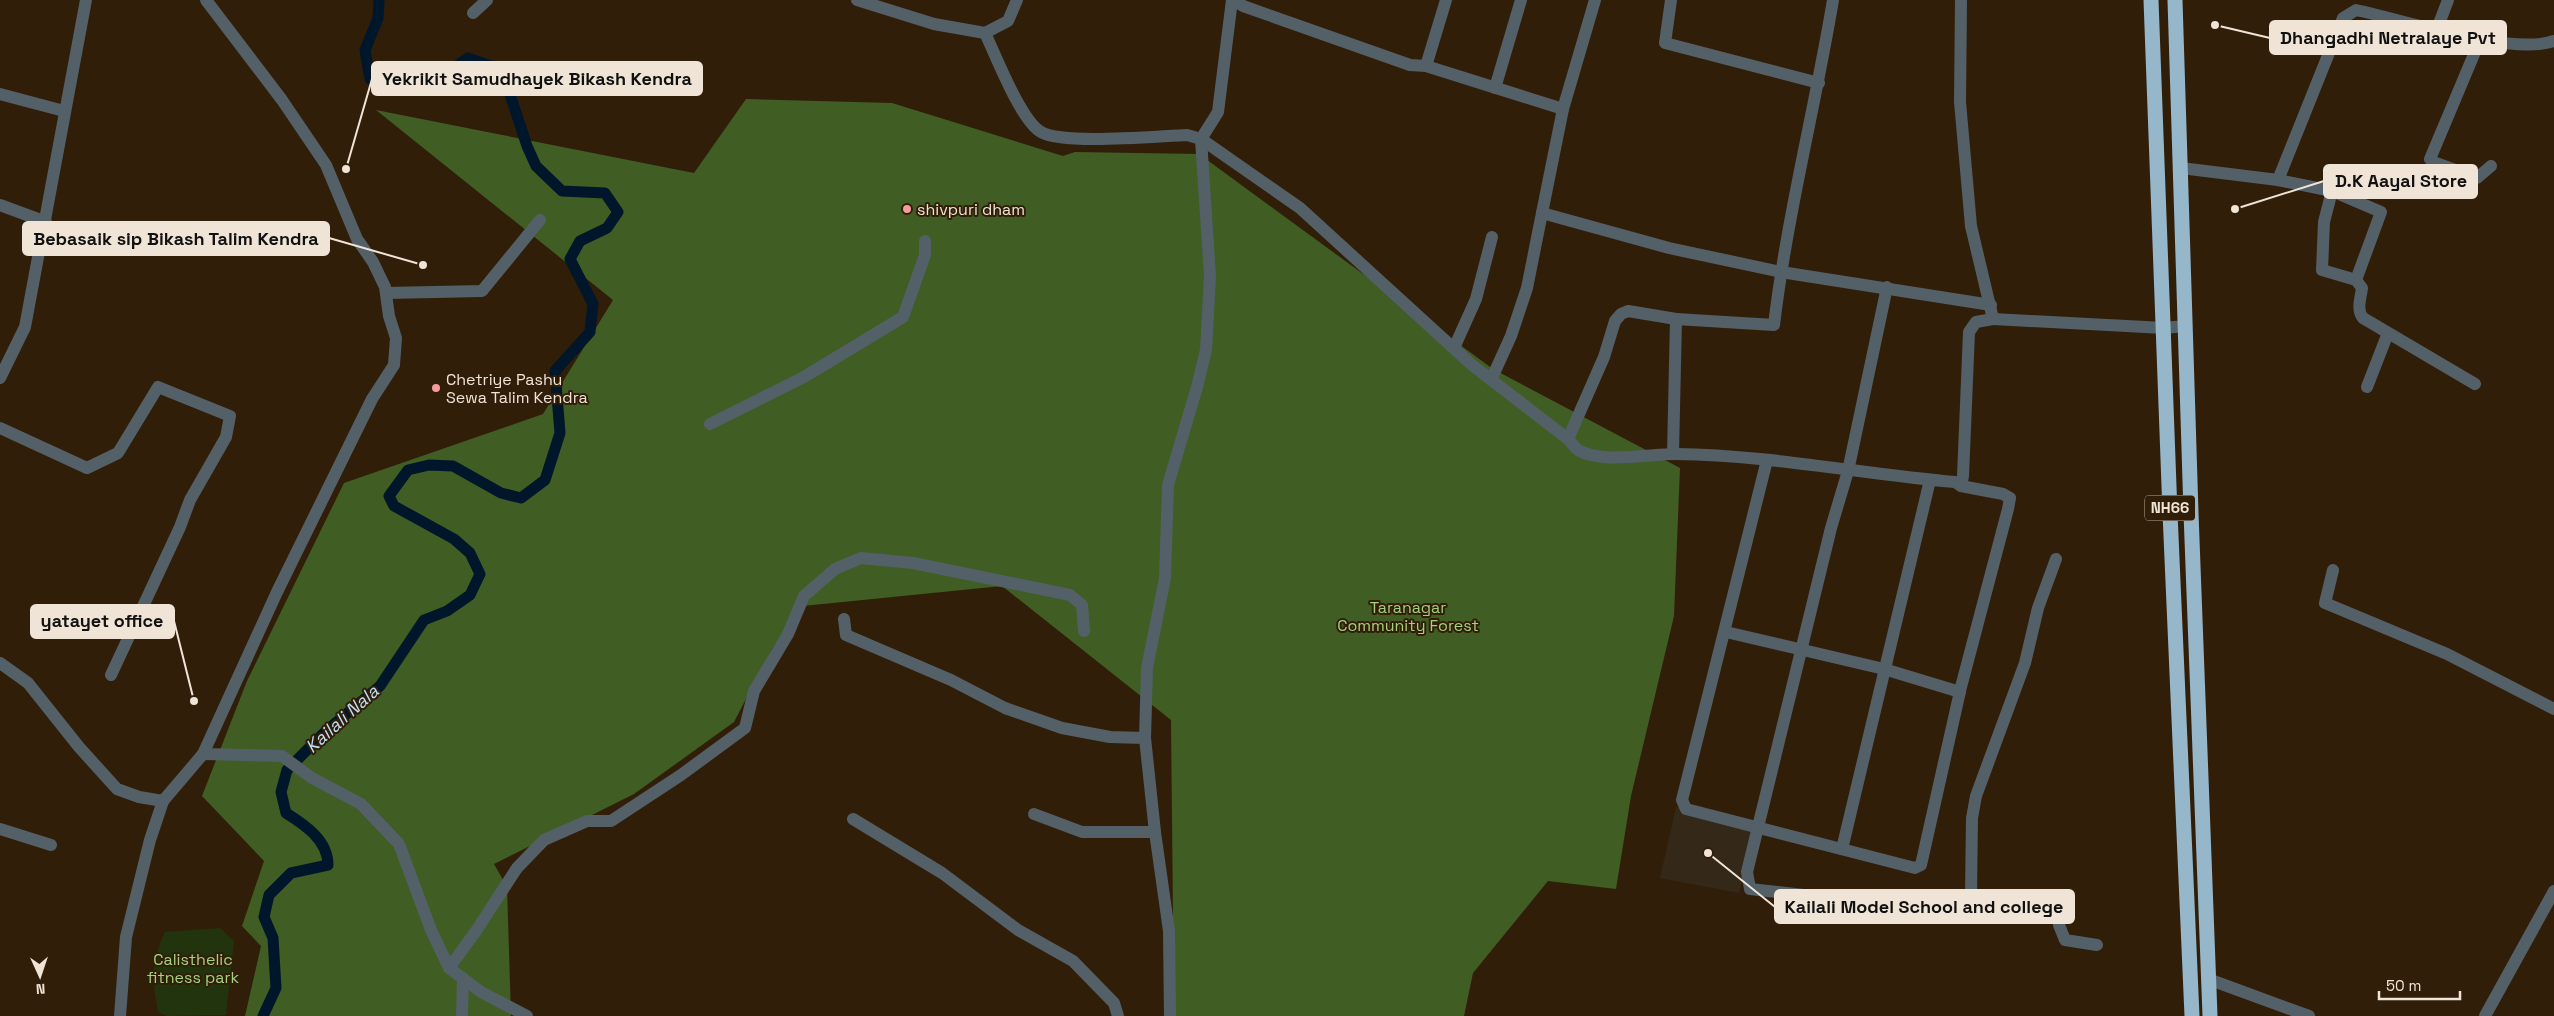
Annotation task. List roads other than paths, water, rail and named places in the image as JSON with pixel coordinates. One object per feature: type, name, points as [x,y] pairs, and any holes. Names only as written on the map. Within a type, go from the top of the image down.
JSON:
[{"type":"highway","name":"NH66","points":[[2151,0],[2192,1016]]},
{"type":"highway","name":"NH66","points":[[2175,0],[2191,513],[2210,1016]]},
{"type":"street","points":[[0,378],[25,327],[86,0]]},
{"type":"street","points":[[120,1016],[126,937],[150,840],[163,801],[203,754],[286,574],[372,399],[394,365],[396,338],[385,287],[373,262],[357,239],[326,165],[282,100],[206,0]]},
{"type":"street","points":[[473,13],[487,0]]},
{"type":"street","points":[[857,0],[934,24],[985,33],[1008,21],[1017,0]]},
{"type":"street","points":[[1170,1016],[1169,931],[1155,832],[1145,738],[1147,668],[1164,578],[1167,551],[1168,485],[1206,350],[1210,276],[1201,139],[1218,112],[1233,0],[1243,6],[1410,65],[1426,66],[1563,109]]},
{"type":"street","points":[[1426,66],[1446,0]]},
{"type":"street","points":[[1495,88],[1521,0]]},
{"type":"street","points":[[1491,380],[1512,336],[1527,288],[1563,109],[1595,0]]},
{"type":"street","points":[[1671,0],[1665,43],[1819,83]]},
{"type":"street","points":[[1568,439],[1600,366],[1615,321],[1621,314],[1628,311],[1676,319],[1774,325],[1780,272],[1819,83],[1833,0]]},
{"type":"street","points":[[1961,0],[1960,102],[1971,226],[1993,319]]},
{"type":"street","points":[[2437,29],[2448,0]]},
{"type":"street","points":[[2278,180],[2343,18],[2356,10],[2480,40],[2541,46],[2554,41]]},
{"type":"street","points":[[985,33],[1025,117],[1041,132],[1064,139],[1187,135],[1201,139],[1300,208],[1454,348],[1578,449],[1590,454],[1636,458],[1673,454],[1767,460],[1848,471],[1955,482],[1961,486],[2003,494],[2010,498],[1960,692],[1921,865],[1916,868],[1759,826],[1686,809],[1682,800],[1726,632],[1767,460]]},
{"type":"street","points":[[2480,40],[2430,159],[2433,162],[2477,178],[2491,166]]},
{"type":"street","points":[[0,94],[64,111]]},
{"type":"street","points":[[2181,168],[2278,180],[2332,191],[2381,212],[2356,280]]},
{"type":"street","points":[[2332,191],[2324,222],[2322,270],[2356,280],[2362,288],[2360,315],[2474,384]]},
{"type":"street","points":[[0,206],[46,222]]},
{"type":"street","points":[[1542,213],[1669,248],[1780,272],[1887,287],[1991,305]]},
{"type":"street","points":[[386,293],[482,291],[540,220]]},
{"type":"street","points":[[1454,348],[1476,299],[1492,238]]},
{"type":"street","points":[[710,424],[804,377],[872,338],[903,317],[924,255],[925,240]]},
{"type":"street","points":[[1887,287],[1848,471],[1831,528],[1748,872],[1750,889],[1830,898],[1912,900],[1971,895],[2046,896],[2060,905],[2059,926],[2065,940],[2097,945]]},
{"type":"street","points":[[1673,454],[1676,319]]},
{"type":"street","points":[[1961,486],[1969,332],[1976,322],[1993,319],[2164,328],[2186,326]]},
{"type":"street","points":[[2366,387],[2388,333]]},
{"type":"street","points":[[0,428],[87,468],[118,453],[158,387],[230,416],[226,437],[190,500],[180,527],[111,675]]},
{"type":"street","points":[[1842,848],[1930,480]]},
{"type":"street","points":[[449,968],[476,932],[517,868],[544,840],[587,822],[611,821],[681,776],[745,728],[754,692],[788,634],[804,596],[835,569],[861,558],[913,563],[1070,595],[1082,605],[1084,630]]},
{"type":"street","points":[[1971,895],[1972,818],[1976,796],[2025,663],[2038,608],[2056,559]]},
{"type":"street","points":[[2333,570],[2325,603],[2447,654],[2554,709]]},
{"type":"street","points":[[844,619],[846,635],[951,680],[1004,708],[1062,728],[1110,737],[1145,738]]},
{"type":"street","points":[[1726,632],[1884,669],[1960,692]]},
{"type":"street","points":[[0,663],[28,683],[117,789],[163,801]]},
{"type":"street","points":[[203,754],[282,756],[312,778],[361,804],[400,844],[431,930],[449,968],[481,992],[527,1016]]},
{"type":"street","points":[[1034,814],[1082,832],[1155,832]]},
{"type":"street","points":[[853,820],[942,873],[1018,930],[1073,961],[1114,1003],[1118,1016]]},
{"type":"street","points":[[0,829],[51,845]]},
{"type":"street","points":[[2485,1016],[2554,891]]},
{"type":"street","points":[[462,1016],[463,978]]},
{"type":"street","points":[[2208,979],[2309,1016]]},
{"type":"waterway","name":"Kailali Nala","points":[[263,1016],[276,988],[273,938],[264,917],[269,895],[291,873],[328,865],[327,856],[320,841],[308,828],[286,813],[281,792],[287,770],[326,731],[380,686],[424,620],[447,611],[470,595],[480,574],[470,553],[454,539],[394,506],[389,496],[408,470],[429,465],[453,466],[501,493],[521,498],[545,480],[560,433],[555,371],[590,332],[593,304],[570,259],[580,241],[607,228],[618,212],[605,193],[562,191],[536,166],[527,146],[502,70],[468,58],[443,76],[403,90],[370,79],[365,50],[378,18],[379,0]]},
{"type":"place","name":"Dhangadhi Netralaye Pvt","points":[[2215,25]]},
{"type":"place","name":"Yekrikit Samudhayek Bikash Kendra","points":[[346,169]]},
{"type":"place","name":"shivpuri dham","points":[[907,209]]},
{"type":"place","name":"D.K Aayal Store","points":[[2235,209]]},
{"type":"place","name":"Bebasaik sip Bikash Talim Kendra","points":[[423,265]]},
{"type":"place","name":"Chetriye Pashu Sewa Talim Kendra","points":[[436,388]]},
{"type":"place","name":"yatayet office","points":[[194,701]]},
{"type":"place","name":"Kailali Model School and college","points":[[1708,853]]},
{"type":"park label","name":"Taranagar Community Forest","points":[[1408,616]]},
{"type":"park label","name":"Calisthelic fitness park","points":[[193,968]]}]
